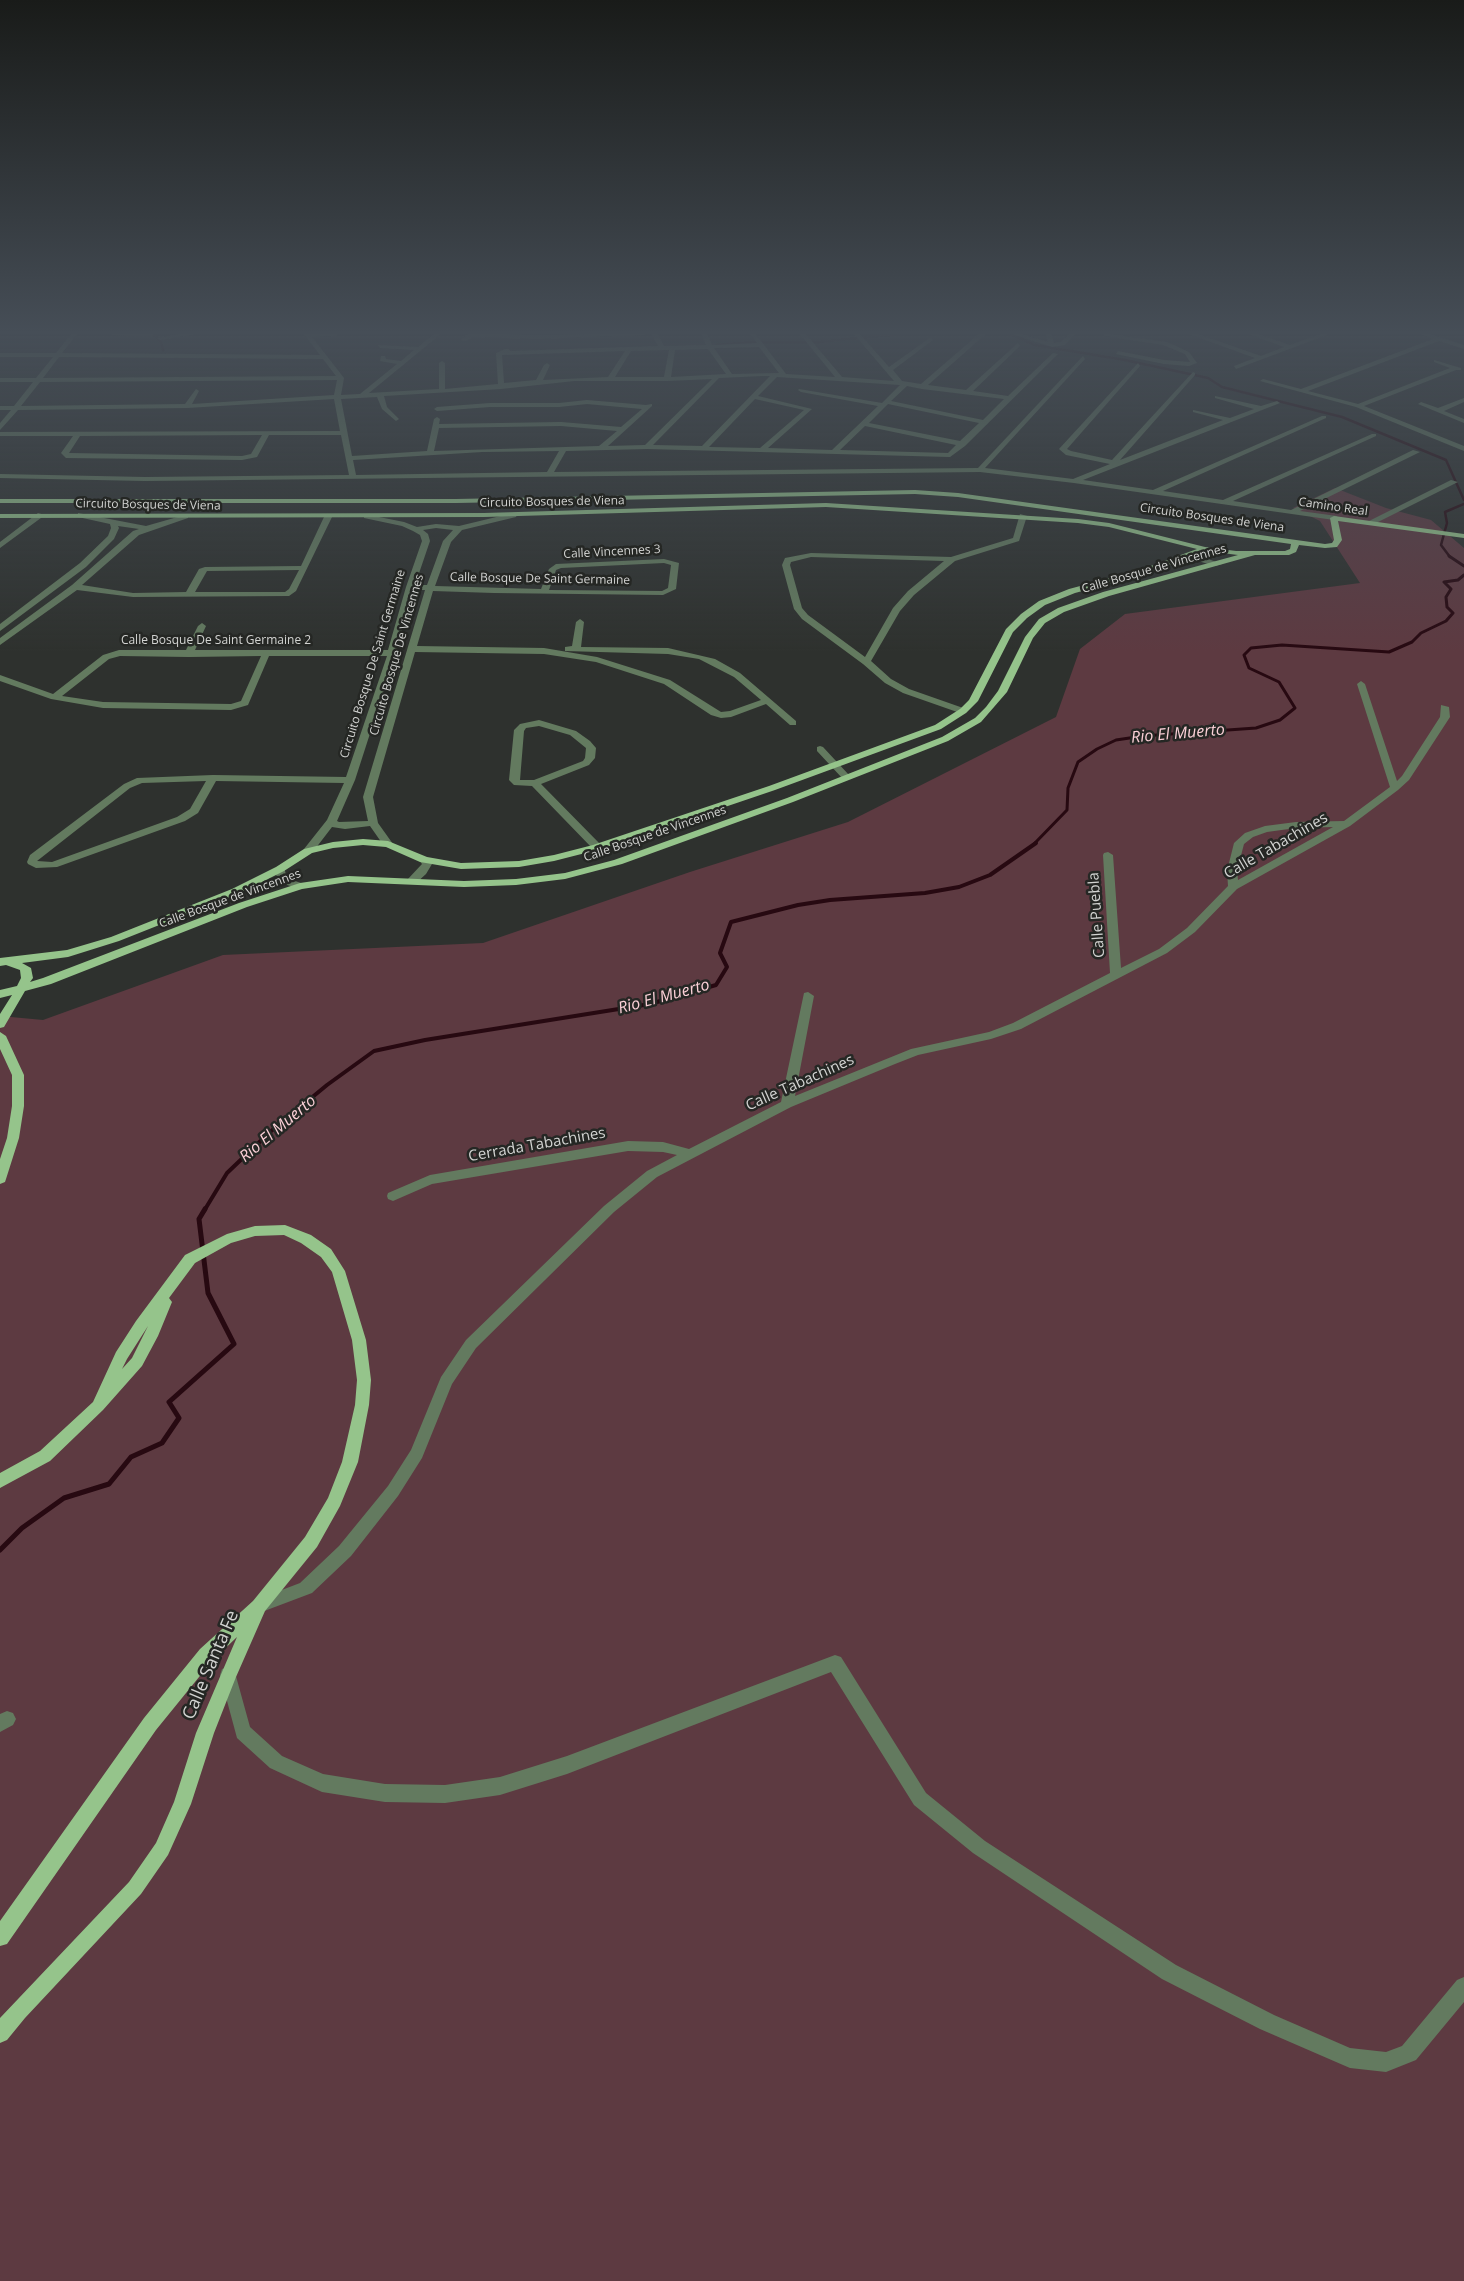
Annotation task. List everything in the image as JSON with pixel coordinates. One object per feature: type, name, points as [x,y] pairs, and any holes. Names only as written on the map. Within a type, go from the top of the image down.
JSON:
[{"type":"main road","name":"Circuito Bosques de Viena","points":[[0,501],[456,501],[658,496],[937,493],[1119,516],[1296,542],[1293,550],[1286,553],[1252,554],[1205,549],[1109,525],[1023,516],[826,505],[513,515],[328,517],[0,516]]},
{"type":"main road","points":[[651,511],[646,507],[646,504],[658,496]]},
{"type":"main road","points":[[598,498],[607,504],[602,513]]},
{"type":"main road","points":[[69,515],[83,500]]},
{"type":"main road","points":[[1109,525],[1123,521],[1119,516]]},
{"type":"main road","name":"Camino Real","points":[[1334,518],[1464,536]]},
{"type":"main road","points":[[1296,542],[1334,545],[1338,540],[1334,518]]},
{"type":"main road","points":[[1138,533],[1139,524],[1148,520]]},
{"type":"main road","name":"Calle Bosque de Vincennes","points":[[0,962],[68,953],[115,938],[236,892],[280,869],[308,851],[333,845],[363,842],[388,844],[424,860],[461,866],[519,864],[554,858],[597,847],[834,766],[892,746],[938,727],[962,711],[973,701],[1009,631],[1024,616],[1042,603],[1072,591],[1143,572],[1191,556],[1205,549]]},
{"type":"main road","name":"Calle Bosque de Vincennes","points":[[0,994],[47,981],[243,905],[300,886],[348,879],[464,884],[516,882],[564,876],[618,862],[790,800],[945,739],[978,720],[1002,692],[1029,637],[1042,621],[1061,610],[1106,594],[1252,554]]},
{"type":"main road","points":[[0,962],[14,962],[25,968],[27,978],[0,1024]]},
{"type":"main road","points":[[0,1036],[18,1075],[18,1106],[13,1138],[0,1178]]},
{"type":"main road","points":[[0,1481],[44,1456],[98,1406],[137,1362],[151,1336],[170,1288],[190,1259],[227,1239],[255,1230],[285,1230],[306,1239],[326,1253],[338,1271],[359,1340],[364,1380],[362,1405],[350,1462],[335,1501],[311,1542],[259,1606]]},
{"type":"main road","name":"Calle Santa Fe","points":[[0,2033],[18,2011],[135,1888],[162,1849],[182,1804],[205,1734],[228,1675],[259,1606]]},
{"type":"main road","name":"Calle Santa Fe","points":[[0,1937],[150,1724],[206,1655],[259,1606]]},
{"type":"street","points":[[74,439],[65,453],[66,456],[242,458],[254,455],[262,439]]},
{"type":"street","points":[[345,439],[353,476]]},
{"type":"street","points":[[430,453],[434,439]]},
{"type":"street","points":[[601,448],[610,439]]},
{"type":"street","points":[[647,448],[656,439]]},
{"type":"street","points":[[704,448],[712,439]]},
{"type":"street","points":[[763,449],[774,439]]},
{"type":"street","points":[[835,451],[847,439]]},
{"type":"street","points":[[940,439],[962,444]]},
{"type":"street","points":[[350,458],[564,448],[704,448],[950,454],[967,439]]},
{"type":"street","points":[[980,470],[1008,439]]},
{"type":"street","points":[[1072,439],[1063,449],[1069,453],[1117,463]]},
{"type":"street","points":[[1117,463],[1137,439]]},
{"type":"street","points":[[1074,481],[1179,439]]},
{"type":"street","points":[[1155,492],[1273,439]]},
{"type":"street","points":[[1225,502],[1364,439]]},
{"type":"street","points":[[1440,439],[1464,449]]},
{"type":"street","points":[[1454,445],[1464,440]]},
{"type":"street","points":[[549,475],[564,448]]},
{"type":"street","points":[[1292,512],[1416,452]]},
{"type":"street","name":"Camino Real","points":[[0,476],[145,478],[980,470],[1074,481],[1334,518]]},
{"type":"street","points":[[1369,523],[1454,482]]},
{"type":"street","points":[[82,515],[113,523],[130,524],[145,528]]},
{"type":"street","points":[[367,516],[404,524],[416,529],[436,526],[459,528],[513,515]]},
{"type":"street","points":[[18,531],[22,522],[20,516]]},
{"type":"street","points":[[0,546],[41,516]]},
{"type":"street","points":[[0,642],[75,587],[120,547],[145,528],[185,516]]},
{"type":"street","points":[[962,711],[906,691],[888,681],[866,662],[805,617],[798,609],[786,565],[788,560],[811,555],[952,559],[1016,539],[1019,535],[1023,516]]},
{"type":"street","points":[[75,587],[121,594],[280,596],[292,590],[328,517]]},
{"type":"street","points":[[0,628],[83,565],[111,537],[115,528],[113,523]]},
{"type":"street","name":"Circuito Bosque De Vincennes","points":[[388,844],[373,823],[368,797],[435,571],[447,541],[459,528]]},
{"type":"street","name":"Circuito Bosque De Saint Germaine","points":[[308,851],[332,821],[350,780],[392,653],[410,587],[426,541],[424,534],[416,529]]},
{"type":"street","points":[[1191,556],[1218,564]]},
{"type":"street","points":[[866,662],[896,610],[911,592],[952,559]]},
{"type":"street","name":"Calle Vincennes 3","points":[[544,592],[554,567],[671,561],[676,563],[672,589],[669,592]]},
{"type":"street","points":[[189,595],[202,571],[205,569],[304,568]]},
{"type":"street","name":"Calle Bosque De Saint Germaine","points":[[410,587],[544,592],[669,592]]},
{"type":"street","points":[[576,649],[580,622]]},
{"type":"street","points":[[189,654],[202,626]]},
{"type":"street","points":[[413,649],[668,651],[701,657],[737,675],[793,723]]},
{"type":"street","points":[[544,650],[597,660],[653,676],[688,694],[714,713],[721,715],[731,714],[767,701]]},
{"type":"street","points":[[0,678],[54,697],[103,705],[239,706],[245,703],[266,653]]},
{"type":"street","name":"Calle Bosque De Saint Germaine 2","points":[[54,697],[112,654],[392,653]]},
{"type":"street","points":[[1360,684],[1395,788]]},
{"type":"street","name":"Calle Tabachines","points":[[259,1606],[306,1588],[346,1551],[393,1491],[417,1454],[446,1381],[471,1344],[609,1209],[652,1174],[787,1104],[915,1052],[992,1035],[1017,1026],[1163,951],[1191,930],[1233,887],[1346,824],[1395,788],[1406,778],[1444,717],[1444,707]]},
{"type":"street","points":[[535,783],[586,763],[591,754],[587,743],[573,733],[548,724],[539,723],[523,726],[519,730],[514,780],[517,784],[535,783],[597,847]]},
{"type":"street","points":[[820,749],[846,777]]},
{"type":"street","points":[[213,778],[194,811],[181,819],[53,865],[36,865],[32,862],[34,857],[132,783],[154,779],[213,778],[350,780]]},
{"type":"street","points":[[332,821],[336,825],[346,826],[373,823]]},
{"type":"street","points":[[1233,887],[1232,871],[1239,843],[1249,835],[1265,829],[1296,825],[1346,824]]},
{"type":"street","name":"Calle Puebla","points":[[1108,855],[1116,974]]},
{"type":"street","points":[[411,882],[422,872],[426,864],[424,860]]},
{"type":"street","points":[[280,869],[281,876],[288,882],[300,886]]},
{"type":"street","points":[[787,1104],[808,996]]},
{"type":"street","name":"Cerrada Tabachines","points":[[393,1196],[430,1180],[628,1146],[663,1147],[689,1154]]},
{"type":"street","points":[[228,1675],[243,1732],[276,1762],[322,1783],[384,1794],[445,1794],[500,1786],[567,1764],[835,1663],[920,1798],[979,1847],[1169,1972],[1249,2013],[1350,2058],[1386,2062],[1409,2053],[1464,1987]]},
{"type":"shaded area","points":[[1335,488],[1386,508],[1431,520],[1464,548],[1464,2281],[0,2281],[0,1016],[43,1020],[223,955],[483,943],[690,872],[848,822],[1056,717],[1080,649],[1125,614],[1360,583],[1320,521],[1293,508]]},
{"type":"waterway","name":"Rio El Muerto","points":[[1396,439],[1446,460],[1464,500]]},
{"type":"waterway","name":"Rio El Muerto","points":[[1450,556],[1441,545],[1447,523],[1445,512],[1464,504]]},
{"type":"waterway","name":"Rio El Muerto","points":[[1450,556],[1464,566]]},
{"type":"waterway","name":"Rio El Muerto","points":[[1034,844],[1067,810],[1068,788],[1078,762],[1097,749],[1116,740],[1143,736],[1256,728],[1280,720],[1295,708],[1279,682],[1249,668],[1244,655],[1251,648],[1282,645],[1389,652],[1412,642],[1421,633],[1446,621],[1453,613],[1447,607],[1446,597],[1451,589],[1444,582],[1458,580],[1464,575]]},
{"type":"waterway","name":"Rio El Muerto","points":[[204,1211],[227,1173],[270,1132],[327,1085],[374,1051],[425,1040],[650,1004],[716,985],[727,967],[720,953],[731,922],[798,905],[830,900],[925,893],[959,887],[990,875],[1036,843]]},
{"type":"waterway","name":"Rio El Muerto","points":[[0,1550],[22,1528],[64,1498],[109,1484],[131,1457],[162,1443],[179,1418],[169,1402],[234,1344],[208,1293],[199,1219],[205,1209]]}]
